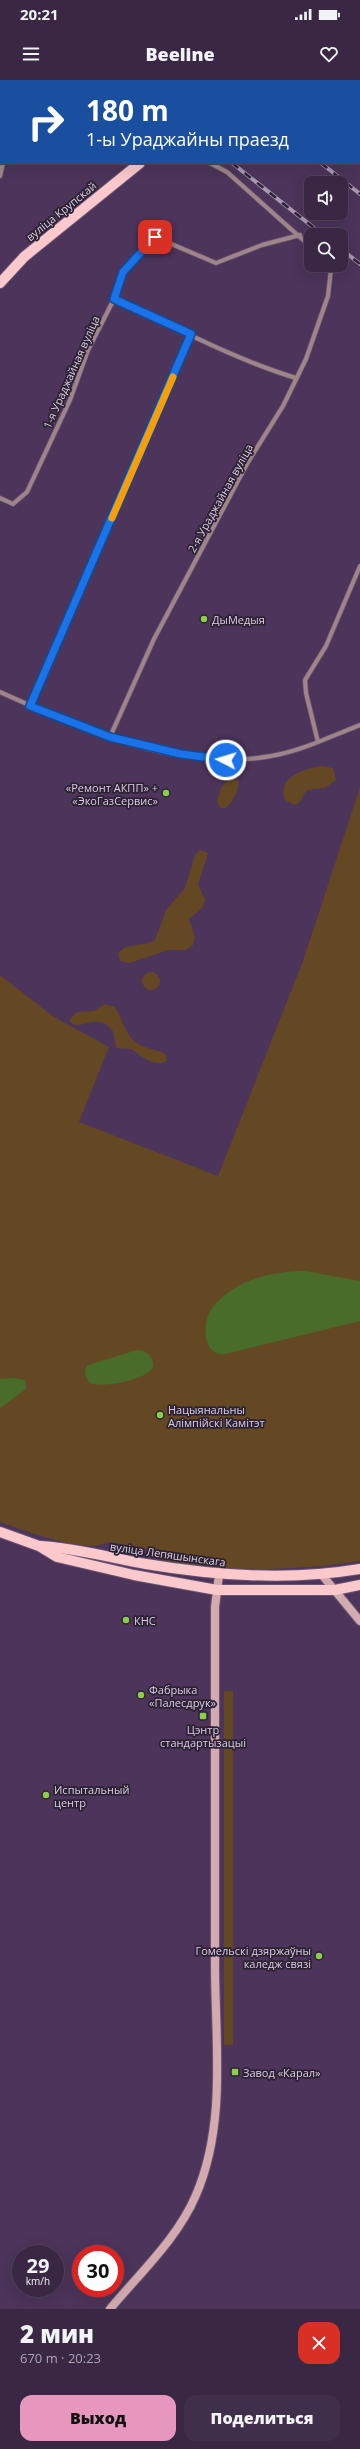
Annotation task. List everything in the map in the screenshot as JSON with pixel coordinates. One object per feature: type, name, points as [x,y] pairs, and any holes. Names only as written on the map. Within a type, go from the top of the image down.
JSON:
[{"type":"main road","name":"вуліца Крупскай","points":[[0,283],[24,257],[139,164]]},
{"type":"main road","name":"вуліца Лепяшынскага","points":[[0,1532],[39,1546],[57,1557],[134,1575],[217,1590],[335,1590],[360,1585]]},
{"type":"main road","name":"вуліца Лепяшынскага","points":[[39,1546],[60,1547],[131,1562],[219,1575],[322,1575],[360,1569]]},
{"type":"main road","points":[[110,2309],[175,2231],[196,2195],[213,2130],[218,2072],[215,1982],[217,1590],[219,1575]]},
{"type":"main road","points":[[322,1575],[360,1621]]},
{"type":"street","points":[[0,176],[3,164]]},
{"type":"street","points":[[212,164],[227,172],[304,239]]},
{"type":"street","name":"1-я Ураджайная вуліца","points":[[0,499],[13,504],[27,492],[70,400],[88,350],[114,299],[123,272],[155,237],[216,263],[262,245],[300,235]]},
{"type":"street","name":"2-я Ураджайная вуліца","points":[[110,737],[154,639],[248,462],[283,406],[306,359],[328,296],[331,272]]},
{"type":"street","points":[[114,299],[266,369],[296,378]]},
{"type":"street","points":[[30,706],[191,334]]},
{"type":"street","points":[[318,742],[306,693],[305,680],[326,646],[360,566]]},
{"type":"street","points":[[0,692],[30,706],[110,737],[163,751],[226,760],[272,756],[318,742],[360,725]]},
{"type":"shaded area","points":[[322,766],[333,768],[336,780],[325,788],[307,790],[299,803],[294,805],[285,800],[285,785],[288,779],[300,772]]},
{"type":"shaded area","points":[[233,778],[239,781],[239,784],[233,800],[225,808],[220,808],[217,801],[220,790],[227,781]]},
{"type":"shaded area","points":[[360,787],[360,1561],[309,1567],[257,1569],[204,1566],[154,1558],[148,1549],[108,1542],[98,1545],[86,1545],[55,1540],[0,1522],[0,975],[54,1017],[109,1047],[79,1122],[218,1176],[303,961]]},
{"type":"shaded area","points":[[200,850],[208,853],[198,885],[205,899],[203,907],[189,919],[195,937],[193,945],[186,950],[168,950],[130,963],[120,961],[118,954],[126,947],[145,944],[155,940],[166,910],[185,888],[195,855]]},
{"type":"shaded area","points":[[147,972],[155,972],[160,977],[158,988],[155,990],[147,990],[142,985],[142,977]]},
{"type":"shaded area","points":[[105,1004],[115,1007],[128,1033],[135,1042],[143,1047],[163,1053],[166,1055],[167,1061],[163,1063],[153,1062],[144,1058],[132,1049],[117,1048],[113,1032],[106,1024],[93,1022],[77,1025],[73,1024],[69,1020],[77,1012],[94,1011]]},
{"type":"shaded area","points":[[293,1271],[305,1271],[360,1281],[360,1321],[226,1354],[218,1353],[212,1350],[206,1337],[207,1321],[209,1313],[222,1298],[243,1284],[267,1275]]},
{"type":"shaded area","points":[[137,1350],[144,1351],[151,1357],[153,1367],[149,1372],[134,1379],[114,1384],[90,1383],[87,1379],[85,1372],[88,1365]]},
{"type":"shaded area","points":[[14,1378],[25,1380],[26,1389],[0,1408],[0,1379]]},
{"type":"shaded area","points":[[224,1691],[233,1691],[233,2045],[224,2045]]},
{"type":"railway","points":[[233,164],[314,228]]},
{"type":"railway","points":[[322,164],[360,194]]},
{"type":"railway","points":[[348,255],[360,264]]},
{"type":"slow traffic","points":[[112,518],[173,377]]},
{"type":"place","name":"ДыМедыя","points":[[204,619]]},
{"type":"place","name":"«Ремонт АКПП» + «ЭкоГазСервис»","points":[[166,793]]},
{"type":"place","name":"Нацыянальны Алімпійскі Камітэт","points":[[160,1415]]},
{"type":"place","name":"КНС","points":[[126,1620]]},
{"type":"place","name":"Фабрыка «Палесдрук»","points":[[141,1695]]},
{"type":"place","name":"Цэнтр стандартызацыі","points":[[203,1716]]},
{"type":"place","name":"Испытальный центр","points":[[46,1795]]},
{"type":"place","name":"Гомельскі дзяржаўны каледж связі","points":[[319,1956]]},
{"type":"place","name":"Завод «Карал»","points":[[235,2072]]},
{"type":"route","points":[[155,237],[138,258],[123,272],[114,299],[191,334],[30,706],[110,737],[157,750],[226,760]]}]
